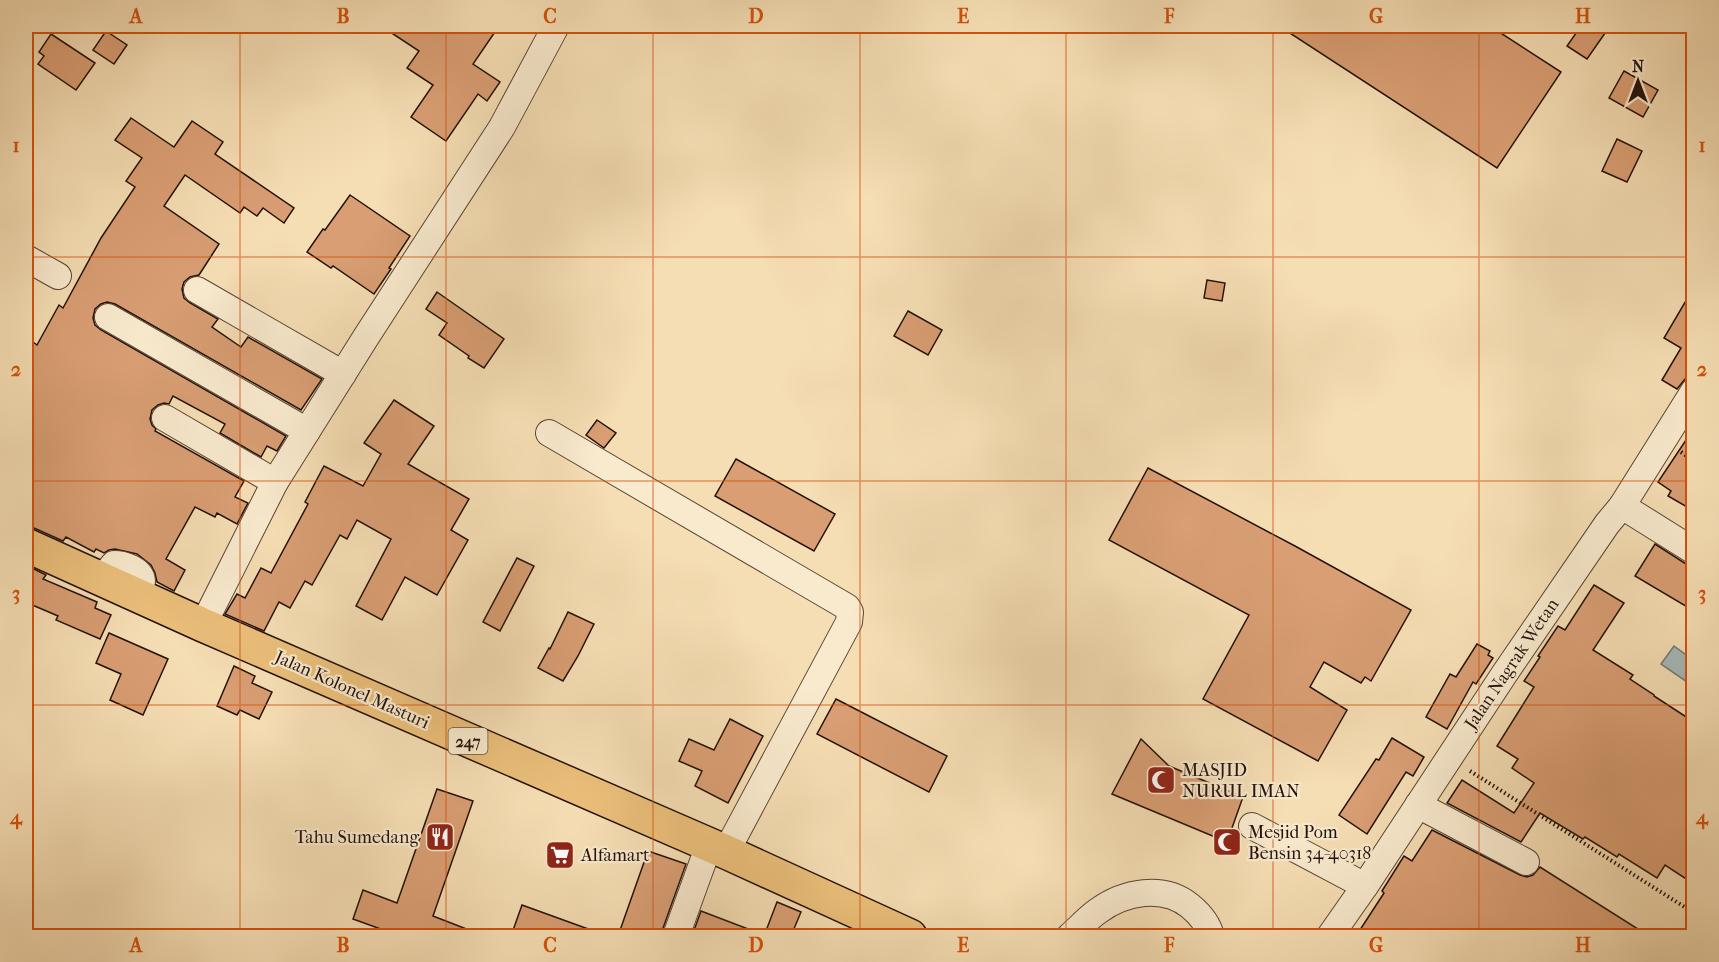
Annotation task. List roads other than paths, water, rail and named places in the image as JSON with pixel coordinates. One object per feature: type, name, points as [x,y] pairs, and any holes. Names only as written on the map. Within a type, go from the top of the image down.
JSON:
[{"type":"main road","name":"Jalan Kolonel Masturi","points":[[26,545],[202,625],[717,849],[910,936]]},
{"type":"street","points":[[202,625],[275,482],[502,126],[554,27]]},
{"type":"street","points":[[26,258],[58,276]]},
{"type":"street","points":[[197,290],[343,374]]},
{"type":"street","points":[[108,317],[307,431]]},
{"type":"street","name":"Jalan Nagrak Wetan","points":[[1330,936],[1607,524],[1622,506],[1694,391]]},
{"type":"street","points":[[165,418],[275,482]]},
{"type":"street","points":[[549,433],[847,607],[850,612],[849,622],[717,849],[676,936]]},
{"type":"street","points":[[1622,506],[1694,551]]},
{"type":"street","points":[[1418,805],[1526,862]]},
{"type":"street","points":[[1252,826],[1365,886]]},
{"type":"street","points":[[1070,936],[1098,911],[1112,902],[1146,892],[1178,898],[1187,903],[1209,926],[1211,936]]},
{"type":"place","name":"MASJID NURUL IMAN","points":[[1161,780]]},
{"type":"place","name":"Tahu Sumedang","points":[[440,837]]},
{"type":"place","name":"Mesjid Pom Bensin 34-40318","points":[[1227,842]]},
{"type":"place","name":"Alfamart","points":[[560,855]]}]
